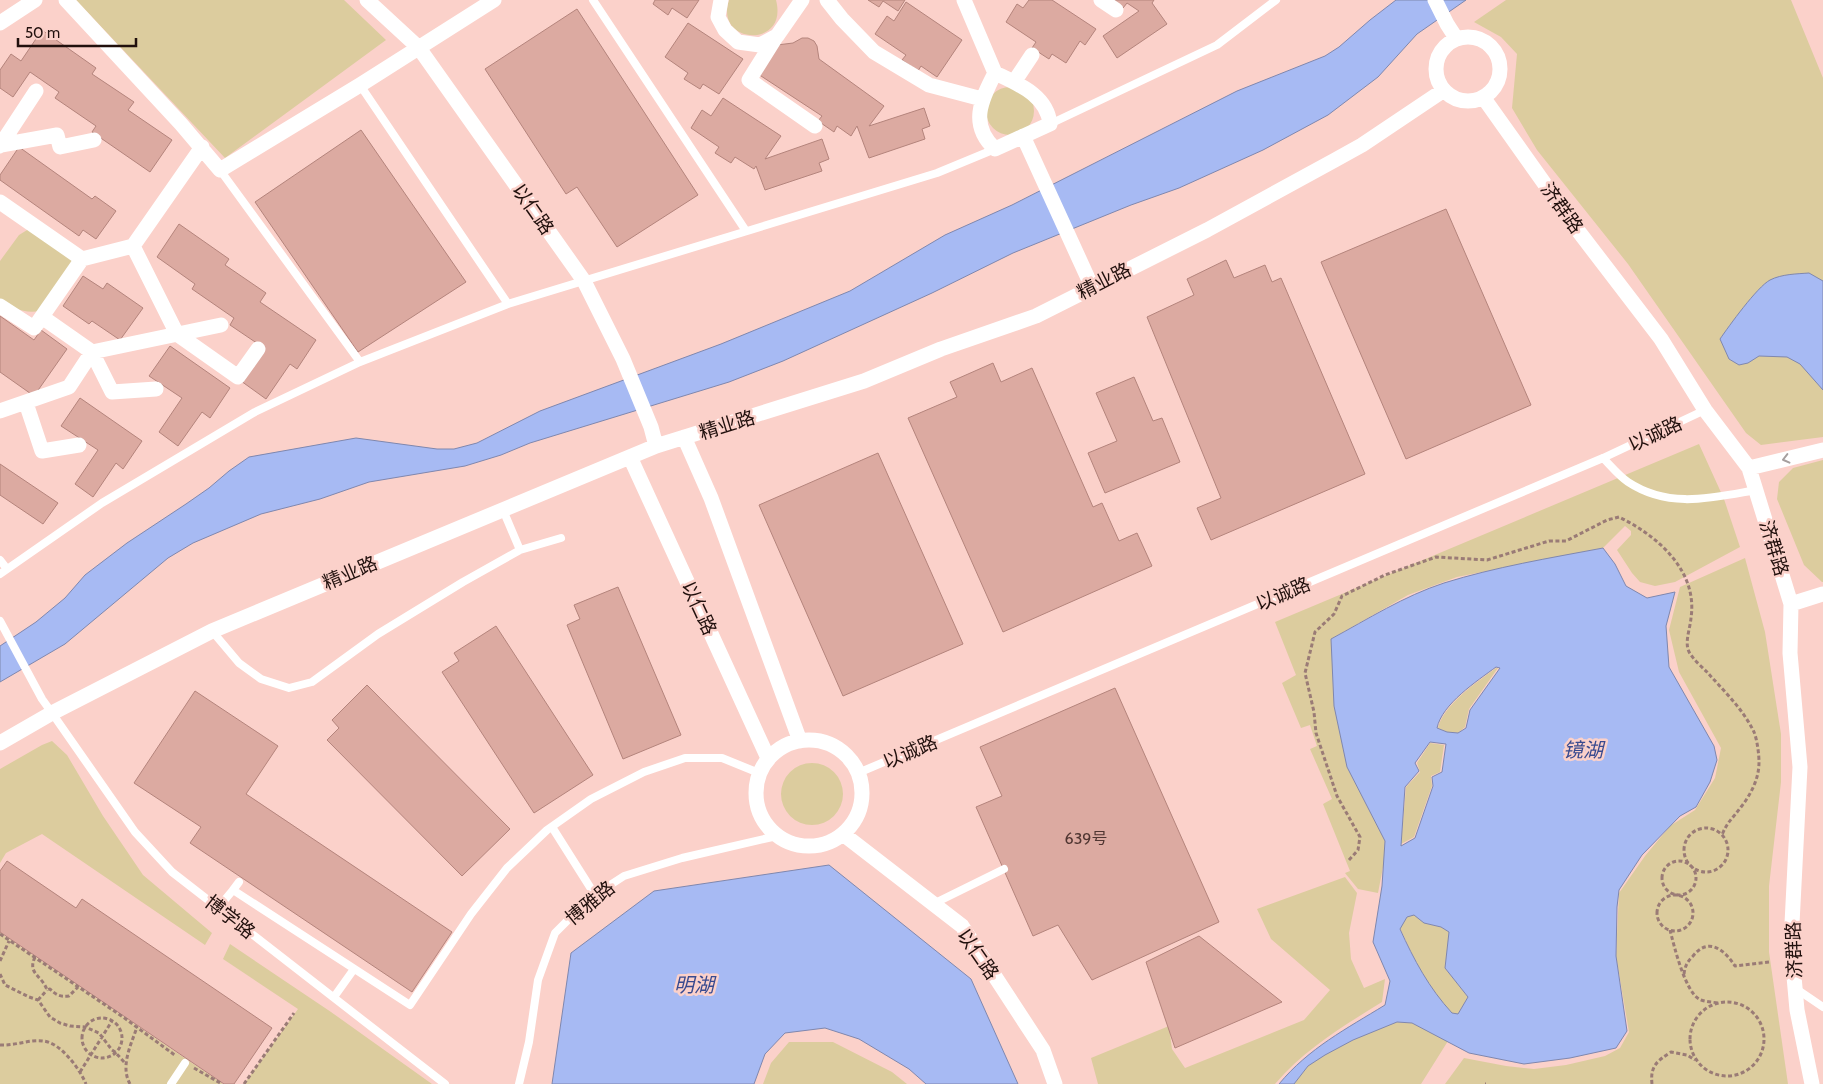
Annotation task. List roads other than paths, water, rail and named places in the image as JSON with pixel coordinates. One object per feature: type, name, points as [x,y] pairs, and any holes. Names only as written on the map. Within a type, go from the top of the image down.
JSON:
[{"type":"street","points":[[0,23],[36,0]]},
{"type":"street","points":[[66,0],[202,147],[220,170],[360,85],[494,0]]},
{"type":"street","name":"以仁路","points":[[367,0],[419,48],[584,281],[623,358],[651,427],[656,446]]},
{"type":"street","points":[[721,0],[718,17],[725,30],[738,42],[760,45],[777,36]]},
{"type":"street","points":[[802,0],[749,80],[815,126]]},
{"type":"street","points":[[827,0],[842,19],[874,52],[929,85],[982,99]]},
{"type":"street","points":[[964,0],[995,73],[1014,82],[1041,100],[1049,116],[1050,124],[995,149],[986,141],[979,121],[982,99],[995,73]]},
{"type":"street","points":[[1101,0],[1116,10]]},
{"type":"street","points":[[1435,0],[1456,38]]},
{"type":"street","points":[[1467,36],[1478,38],[1487,43],[1499,60],[1498,82],[1483,97],[1473,101],[1462,101],[1452,97],[1438,82],[1435,72],[1436,61],[1440,51],[1447,43],[1456,38],[1467,36]]},
{"type":"street","points":[[1014,82],[1032,55]]},
{"type":"street","name":"精业路","points":[[0,743],[52,713],[212,631],[656,446],[864,382],[941,349],[1036,316],[1208,230],[1335,160],[1362,145],[1444,90]]},
{"type":"street","points":[[0,145],[36,91]]},
{"type":"street","name":"济群路","points":[[1483,97],[1576,228],[1661,338],[1705,410],[1749,468],[1791,604],[1790,653],[1800,767],[1791,943],[1797,1010],[1812,1084]]},
{"type":"street","points":[[0,145],[57,135],[60,147],[94,140]]},
{"type":"street","points":[[1023,136],[1092,287]]},
{"type":"street","points":[[0,306],[34,328],[82,259],[133,246],[202,147]]},
{"type":"street","points":[[0,202],[82,259]]},
{"type":"street","points":[[133,246],[177,334],[238,377],[258,349]]},
{"type":"street","points":[[42,317],[92,352],[112,392],[156,389]]},
{"type":"street","points":[[0,412],[69,387],[92,352],[221,325]]},
{"type":"street","points":[[26,403],[42,451],[78,445]]},
{"type":"street","points":[[684,437],[711,498],[800,740]]},
{"type":"street","points":[[1749,468],[1823,450]]},
{"type":"street","name":"以仁路","points":[[630,457],[768,758]]},
{"type":"street","points":[[1791,604],[1823,594]]},
{"type":"street","points":[[800,740],[818,741],[835,747],[849,758],[858,773],[862,790],[860,806],[854,822],[843,834],[828,843],[811,846],[793,844],[777,836],[765,824],[757,808],[755,790],[759,773],[768,758],[783,746],[800,740]]},
{"type":"street","name":"以仁路","points":[[843,834],[962,926],[1042,1050],[1055,1084]]},
{"type":"lane","points":[[593,0],[746,231]]},
{"type":"lane","points":[[1050,124],[1217,45],[1276,0]]},
{"type":"lane","points":[[360,85],[508,304]]},
{"type":"lane","points":[[0,560],[4,572],[102,503],[255,412],[360,362],[508,304],[937,173],[995,149]]},
{"type":"lane","points":[[220,170],[360,362]]},
{"type":"lane","name":"以诚路","points":[[858,773],[1603,458],[1705,410]]},
{"type":"lane","points":[[1603,458],[1627,481],[1646,492],[1662,496],[1684,500],[1710,498],[1756,490]]},
{"type":"lane","points":[[502,510],[520,550]]},
{"type":"lane","points":[[212,631],[239,663],[261,679],[290,688],[312,682],[378,634],[520,550],[561,538]]},
{"type":"lane","name":"博学路","points":[[0,621],[42,699],[135,832],[172,872],[445,1084]]},
{"type":"lane","points":[[233,890],[410,1005],[471,914],[507,868],[552,827],[591,799],[644,772],[685,758],[722,758],[759,773]]},
{"type":"lane","points":[[552,827],[595,895]]},
{"type":"lane","name":"博雅路","points":[[519,1084],[529,1042],[538,980],[555,933],[595,895],[624,876],[674,860],[777,836]]},
{"type":"lane","points":[[933,904],[1004,869]]},
{"type":"lane","points":[[218,908],[239,882]]},
{"type":"lane","points":[[334,997],[354,969]]},
{"type":"lane","points":[[1795,988],[1823,1006]]},
{"type":"lane","points":[[171,1084],[185,1063]]},
{"type":"water","points":[[1396,0],[1466,0],[1417,34],[1378,77],[1328,115],[1263,150],[1179,188],[1131,205],[1013,253],[932,293],[783,361],[729,382],[530,443],[501,455],[465,466],[369,482],[320,499],[261,514],[193,543],[168,558],[65,644],[0,682],[0,646],[36,622],[65,598],[85,575],[127,543],[209,488],[249,457],[356,438],[437,449],[454,449],[477,443],[540,411],[721,344],[850,291],[945,235],[1012,205],[1237,91],[1325,56],[1339,47]]},
{"type":"water","points":[[1809,273],[1823,281],[1823,390],[1800,364],[1787,357],[1759,356],[1748,363],[1739,365],[1729,359],[1720,339],[1764,284],[1779,277]]},
{"type":"water","name":"镜湖","points":[[1603,548],[1615,564],[1626,586],[1647,598],[1675,592],[1666,626],[1669,667],[1714,746],[1717,760],[1710,782],[1696,807],[1680,816],[1642,855],[1619,890],[1616,956],[1627,1031],[1616,1048],[1570,1058],[1524,1064],[1469,1053],[1412,1023],[1397,1022],[1353,1040],[1325,1055],[1308,1066],[1294,1084],[1279,1084],[1315,1050],[1385,1005],[1390,981],[1373,942],[1382,886],[1385,841],[1347,767],[1334,706],[1331,639],[1400,601],[1429,588],[1463,577]],"holes":[[[1496,667],[1500,668],[1470,710],[1466,728],[1458,733],[1447,732],[1437,728],[1440,719],[1453,702],[1470,686]],[[1430,742],[1446,744],[1442,772],[1432,777],[1433,786],[1415,838],[1401,846],[1405,787],[1419,771],[1415,763]],[[1414,915],[1424,923],[1441,927],[1449,932],[1445,968],[1468,997],[1458,1014],[1452,1013],[1436,994],[1411,952],[1400,929],[1407,917]]]},
{"type":"water","name":"明湖","points":[[829,865],[971,979],[1018,1084],[926,1084],[909,1069],[859,1039],[825,1028],[785,1033],[765,1054],[754,1084],[552,1084],[571,953],[654,891]]}]
